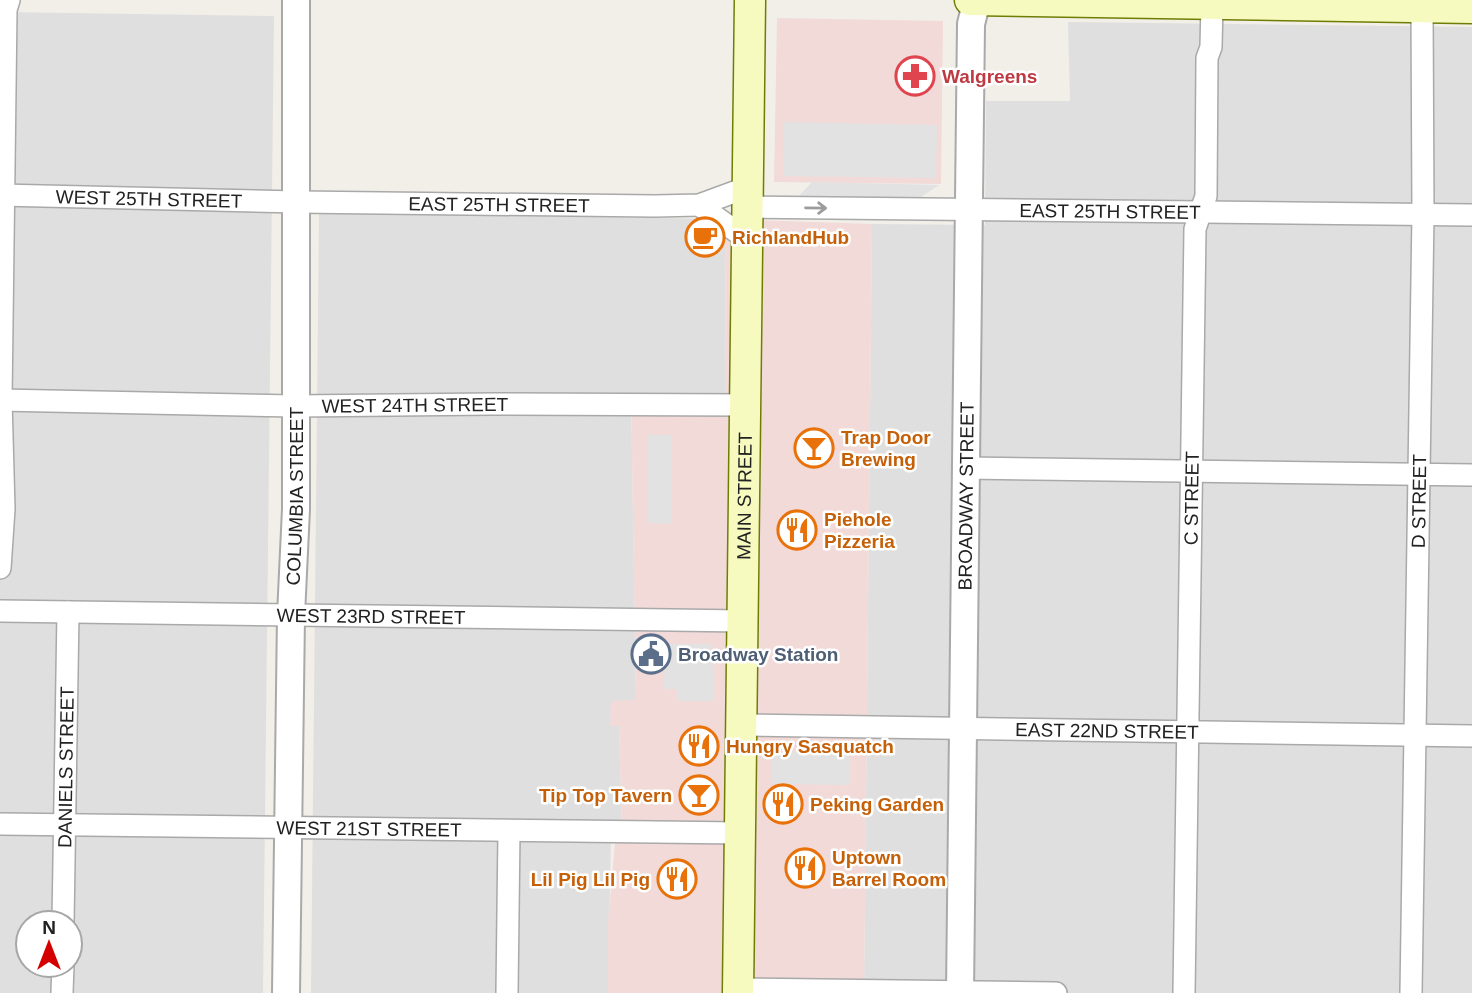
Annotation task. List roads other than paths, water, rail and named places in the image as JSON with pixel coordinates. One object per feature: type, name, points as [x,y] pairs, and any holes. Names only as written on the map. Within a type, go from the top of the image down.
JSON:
[{"type":"main road","name":"MAIN STREET","points":[[738,991],[750,0]]},
{"type":"main road","points":[[970,0],[1472,8]]},
{"type":"street","points":[[0,568],[4,509],[1,195],[6,10],[9,0]]},
{"type":"street","name":"COLUMBIA STREET","points":[[286,993],[291,615],[296,509],[296,0]]},
{"type":"street","name":"BROADWAY STREET","points":[[960,992],[971,24],[977,0]]},
{"type":"street","name":"C STREET","points":[[1184,993],[1195,229],[1206,196],[1207,58],[1211,47],[1212,4]]},
{"type":"street","name":"D STREET","points":[[1411,993],[1423,214],[1422,8]]},
{"type":"street","name":"WEST 25TH STREET","points":[[1,195],[297,202]]},
{"type":"street","name":"EAST 25TH STREET","points":[[297,202],[699,205],[748,197],[969,209],[1472,215]]},
{"type":"street","points":[[699,205],[748,240]]},
{"type":"street","name":"WEST 24TH STREET","points":[[1,400],[295,406],[746,405]]},
{"type":"street","points":[[966,468],[1472,475]]},
{"type":"street","name":"WEST 23RD STREET","points":[[0,611],[743,621]]},
{"type":"street","name":"DANIELS STREET","points":[[63,909],[68,612]]},
{"type":"street","name":"EAST 22ND STREET","points":[[741,725],[1472,736]]},
{"type":"street","name":"WEST 21ST STREET","points":[[0,824],[740,833]]},
{"type":"street","points":[[507,993],[509,831]]},
{"type":"street","points":[[738,991],[1056,993]]},
{"type":"place","name":"Walgreens","points":[[915,76]]},
{"type":"place","name":"RichlandHub","points":[[705,237]]},
{"type":"place","name":"Trap Door Brewing","points":[[814,448]]},
{"type":"place","name":"Piehole Pizzeria","points":[[797,530]]},
{"type":"place","name":"Broadway Station","points":[[651,654]]},
{"type":"place","name":"Hungry Sasquatch","points":[[699,746]]},
{"type":"place","name":"Tip Top Tavern","points":[[699,795]]},
{"type":"place","name":"Peking Garden","points":[[783,804]]},
{"type":"place","name":"Uptown Barrel Room","points":[[805,868]]},
{"type":"place","name":"Lil Pig Lil Pig","points":[[677,879]]}]
